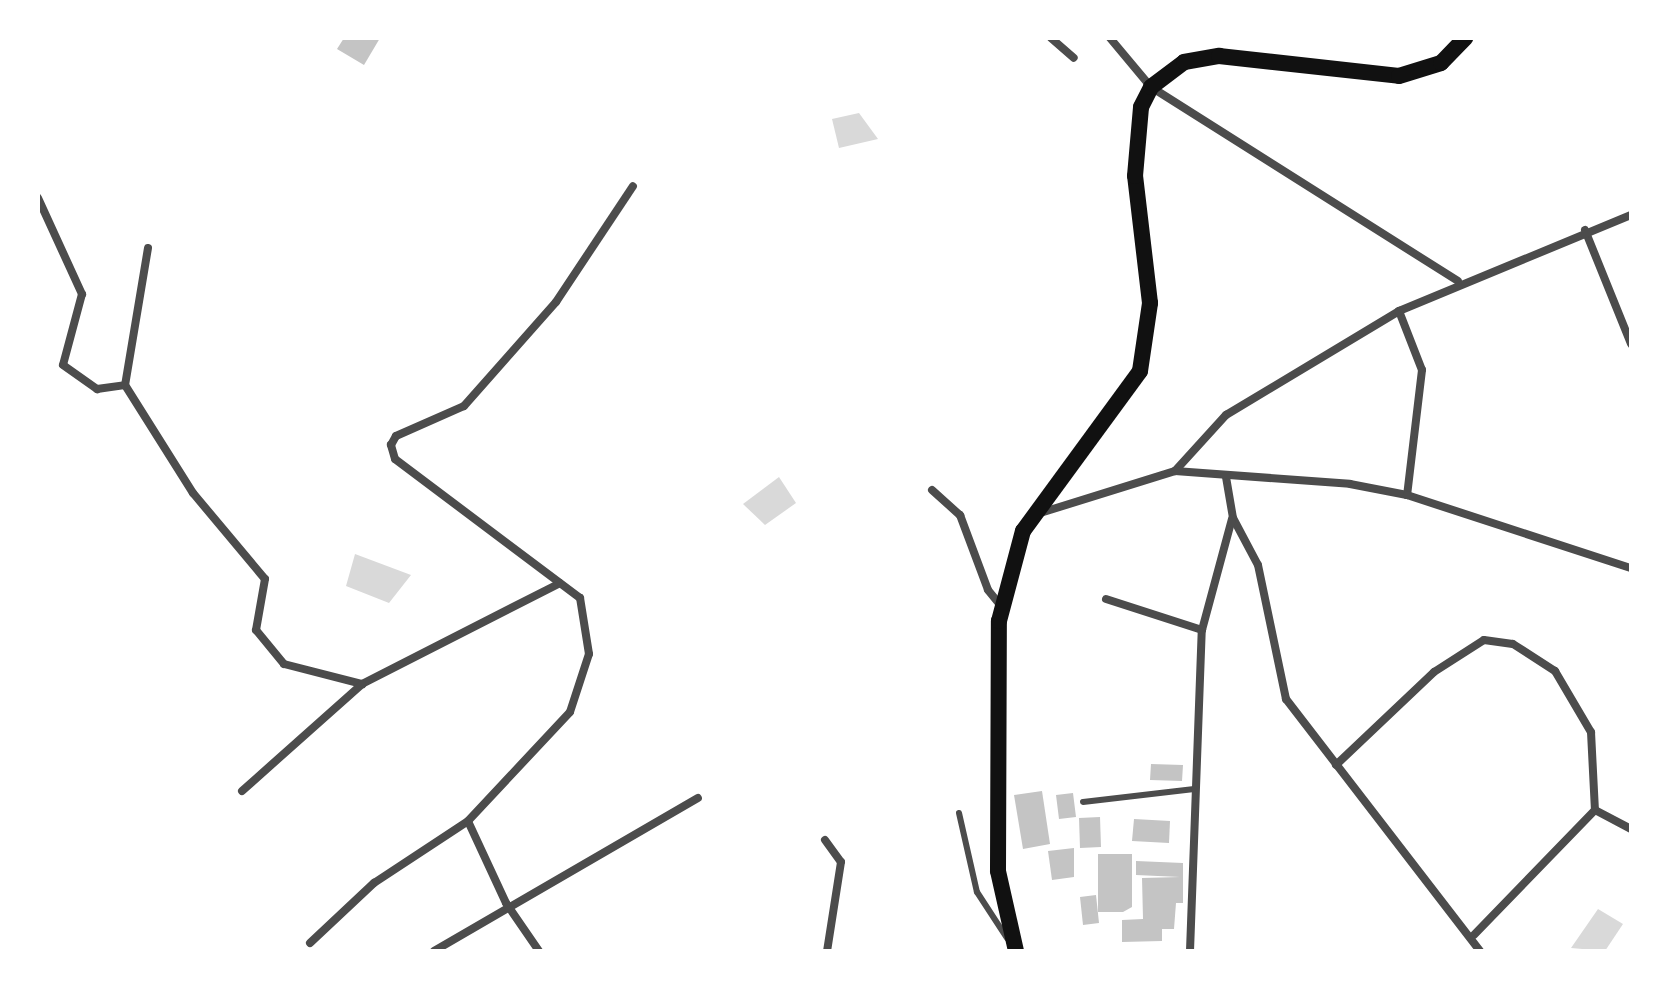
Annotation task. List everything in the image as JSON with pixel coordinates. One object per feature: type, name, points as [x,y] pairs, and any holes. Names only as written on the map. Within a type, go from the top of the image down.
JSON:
[{"type":"main road","points":[[1015,947],[998,871],[1002,606],[1033,516],[1140,371],[1150,303],[1135,176],[1141,107],[1151,87],[1184,62],[1219,56],[1399,76],[1441,63],[1465,38]]},
{"type":"street","points":[[1051,38],[1074,58]]},
{"type":"street","points":[[1110,38],[1151,87],[1458,281]]},
{"type":"street","points":[[310,943],[374,883],[468,821],[570,712],[589,654],[580,598],[395,459],[391,445],[396,436],[464,406],[556,302],[633,186]]},
{"type":"street","points":[[38,198],[82,294],[63,365],[97,389],[125,385]]},
{"type":"street","points":[[1175,471],[1226,415],[1399,311],[1458,281],[1631,215]]},
{"type":"street","points":[[1585,230],[1631,344]]},
{"type":"street","points":[[148,248],[125,385],[193,493],[265,579],[256,630],[267,649],[284,664],[362,684]]},
{"type":"street","points":[[1399,311],[1422,370],[1407,495]]},
{"type":"street","points":[[1033,516],[1175,471],[1407,495],[1631,568]]},
{"type":"street","points":[[1226,477],[1233,518],[1258,565],[1286,699],[1474,935],[1480,951]]},
{"type":"street","points":[[932,490],[960,515],[988,590],[1002,606]]},
{"type":"street","points":[[1190,951],[1202,630],[1233,518]]},
{"type":"street","points":[[242,791],[362,684],[560,583]]},
{"type":"street","points":[[1106,599],[1202,630]]},
{"type":"street","points":[[1336,765],[1434,672],[1484,640],[1513,644],[1555,671],[1591,732],[1595,810],[1474,935]]},
{"type":"street","points":[[434,951],[506,903],[698,798]]},
{"type":"street","points":[[1595,810],[1631,829]]},
{"type":"street","points":[[468,821],[506,903],[539,951]]},
{"type":"street","points":[[825,840],[841,862],[842,879],[827,951]]},
{"type":"lane","points":[[1083,802],[1194,789]]},
{"type":"lane","points":[[959,813],[977,892],[1015,947]]},
{"type":"shaded area","points":[[859,113],[878,139],[839,148],[832,119]]},
{"type":"shaded area","points":[[779,477],[796,503],[765,525],[743,504]]},
{"type":"shaded area","points":[[355,554],[411,575],[389,603],[346,586]]},
{"type":"shaded area","points":[[1598,909],[1623,924],[1605,951],[1571,948]]},
{"type":"building","points":[[344,38],[380,38],[364,65],[337,49]]},
{"type":"building","points":[[1151,764],[1183,765],[1182,781],[1150,780]]},
{"type":"building","points":[[1042,791],[1050,844],[1023,849],[1014,795]]},
{"type":"building","points":[[1073,793],[1076,817],[1059,819],[1056,795]]},
{"type":"building","points":[[1100,817],[1101,847],[1080,848],[1079,818]]},
{"type":"building","points":[[1134,819],[1170,821],[1169,843],[1132,841]]},
{"type":"building","points":[[1074,848],[1074,877],[1052,880],[1048,851]]},
{"type":"building","points":[[1098,854],[1132,854],[1132,907],[1123,912],[1098,912]]},
{"type":"building","points":[[1136,861],[1183,863],[1183,903],[1176,903],[1174,929],[1162,929],[1162,941],[1122,942],[1122,920],[1143,919],[1142,878],[1180,877],[1136,875]]},
{"type":"building","points":[[1096,895],[1099,923],[1083,925],[1080,897]]}]
